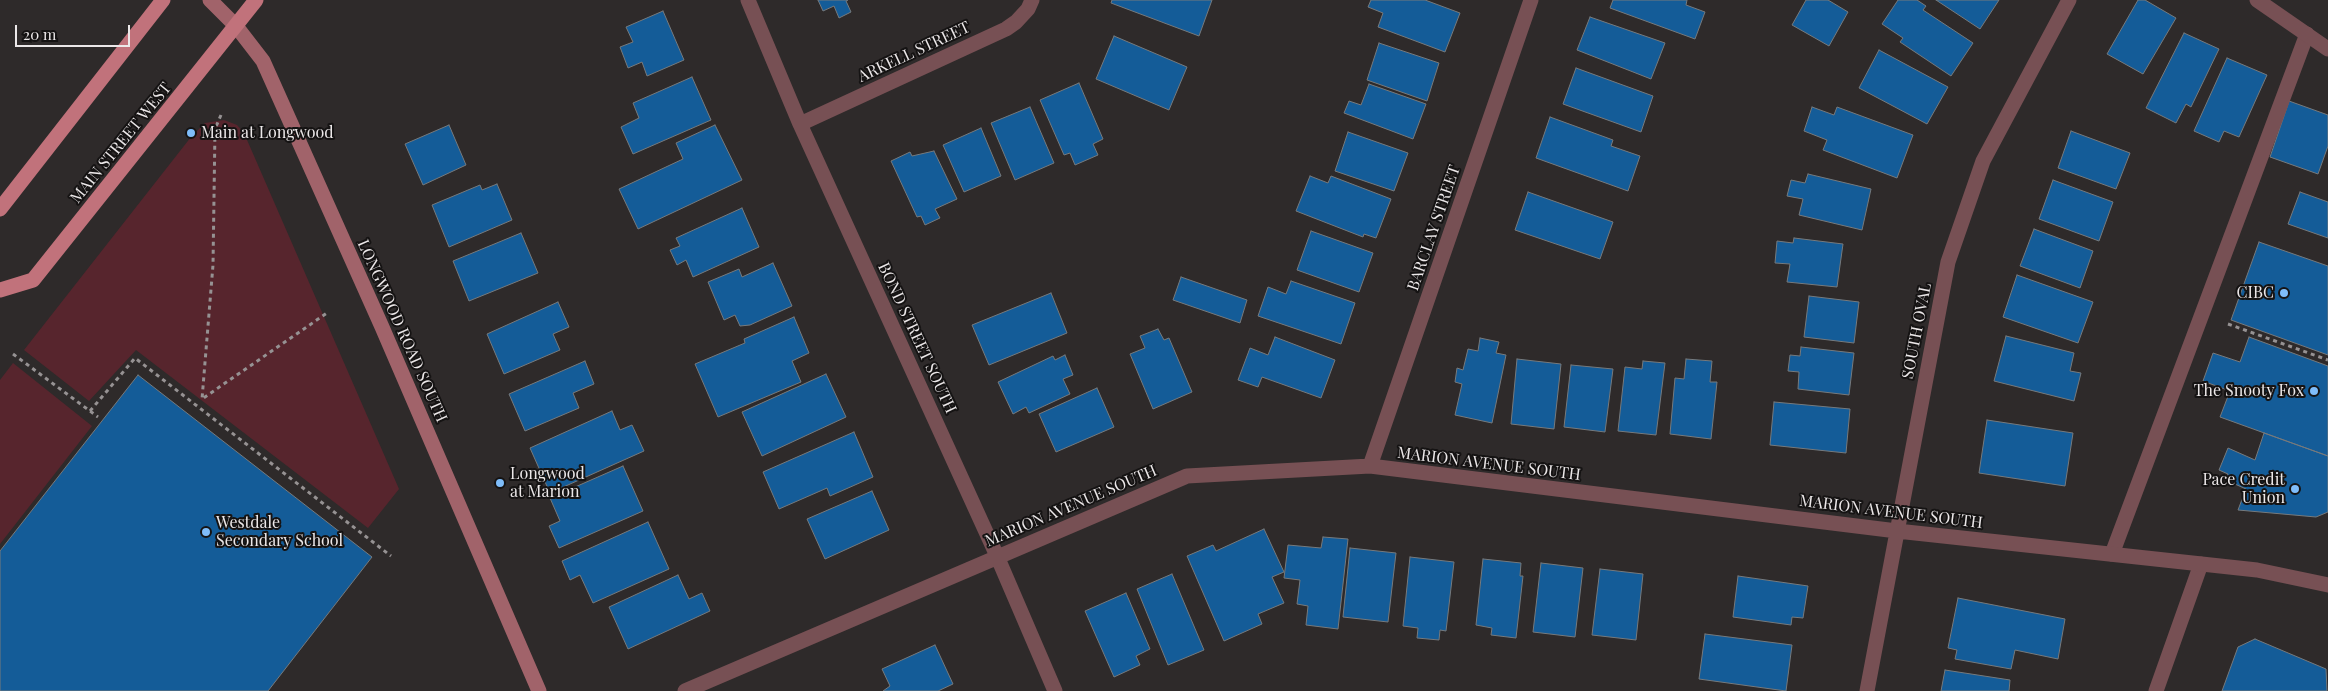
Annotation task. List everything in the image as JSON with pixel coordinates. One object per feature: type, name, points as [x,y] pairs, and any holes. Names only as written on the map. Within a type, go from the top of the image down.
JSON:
[{"type":"main road","points":[[0,210],[163,0]]},
{"type":"main road","name":"MAIN STREET WEST","points":[[0,290],[33,280],[256,0]]},
{"type":"street","name":"LONGWOOD ROAD SOUTH","points":[[210,0],[236,26],[263,60],[378,318],[539,691]]},
{"type":"street","name":"BOND STREET SOUTH","points":[[748,0],[800,124],[997,556],[1055,691]]},
{"type":"street","name":"ARKELL STREET","points":[[800,124],[1006,29],[1016,22],[1028,9],[1032,0]]},
{"type":"street","name":"BARCLAY STREET","points":[[1370,466],[1531,0]]},
{"type":"street","name":"SOUTH OVAL","points":[[1867,691],[1948,262],[1983,161],[2069,0]]},
{"type":"street","points":[[2257,0],[2328,49]]},
{"type":"street","points":[[2112,554],[2307,34]]},
{"type":"street","name":"MARION AVENUE SOUTH","points":[[685,691],[1187,476],[1370,466],[1897,531],[2258,570],[2328,585]]},
{"type":"street","points":[[2156,691],[2201,564]]},
{"type":"path","points":[[202,399],[213,265],[215,129],[221,116]]},
{"type":"path","points":[[197,406],[202,399],[326,313]]},
{"type":"path","points":[[2202,314],[2328,360]]},
{"type":"path","points":[[13,354],[98,417]]},
{"type":"path","points":[[90,411],[135,358],[391,556]]},
{"type":"shaded area","points":[[224,120],[237,125],[244,133],[399,489],[368,528],[136,350],[89,401],[24,350],[191,137],[205,123]]},
{"type":"shaded area","points":[[13,363],[92,426],[0,544],[0,380]]},
{"type":"building","points":[[818,0],[848,0],[846,1],[851,12],[839,18],[834,6],[823,11]]},
{"type":"building","points":[[1112,0],[1212,0],[1199,36],[1111,3]]},
{"type":"building","points":[[1371,0],[1425,0],[1460,13],[1445,52],[1378,27],[1383,13],[1368,7]]},
{"type":"building","points":[[1613,0],[1687,0],[1686,5],[1705,12],[1695,39],[1610,8]]},
{"type":"building","points":[[1806,0],[1828,0],[1848,12],[1829,46],[1792,25]]},
{"type":"building","points":[[1898,0],[1917,0],[1926,6],[1923,10],[1973,43],[1951,76],[1900,42],[1903,38],[1882,24]]},
{"type":"building","points":[[1936,0],[1999,0],[1980,29]]},
{"type":"building","points":[[2138,0],[2145,0],[2176,18],[2143,74],[2107,54]]},
{"type":"building","points":[[663,11],[684,60],[647,76],[642,62],[628,68],[620,47],[633,42],[626,27]]},
{"type":"building","points":[[1590,17],[1665,43],[1651,79],[1577,50]]},
{"type":"building","points":[[2184,33],[2219,49],[2191,107],[2186,104],[2176,123],[2146,108]]},
{"type":"building","points":[[1114,36],[1187,67],[1169,110],[1096,79]]},
{"type":"building","points":[[1379,43],[1439,63],[1427,101],[1367,80]]},
{"type":"building","points":[[1879,50],[1948,87],[1927,124],[1859,88]]},
{"type":"building","points":[[2227,58],[2267,75],[2239,137],[2224,131],[2219,142],[2194,131]]},
{"type":"building","points":[[1576,68],[1653,96],[1641,132],[1563,104]]},
{"type":"building","points":[[692,77],[711,120],[633,154],[621,127],[639,118],[633,103]]},
{"type":"building","points":[[1079,83],[1103,139],[1093,144],[1098,155],[1075,165],[1070,153],[1064,155],[1040,100]]},
{"type":"building","points":[[1369,84],[1426,104],[1413,139],[1344,113],[1349,101],[1361,105]]},
{"type":"building","points":[[2289,101],[2328,115],[2328,146],[2318,174],[2270,157]]},
{"type":"building","points":[[1030,107],[1054,163],[1015,180],[991,123]]},
{"type":"building","points":[[1812,107],[1834,115],[1837,107],[1913,135],[1897,178],[1823,150],[1827,140],[1804,131]]},
{"type":"building","points":[[1550,117],[1613,140],[1611,146],[1640,156],[1628,191],[1536,158]]},
{"type":"building","points":[[449,125],[466,165],[423,185],[405,144]]},
{"type":"building","points":[[715,125],[742,180],[638,229],[619,189],[683,159],[676,143]]},
{"type":"building","points":[[981,128],[1001,176],[964,192],[943,145]]},
{"type":"building","points":[[2071,131],[2130,153],[2116,189],[2058,168]]},
{"type":"building","points":[[1348,132],[1408,153],[1394,191],[1335,171]]},
{"type":"building","points":[[934,151],[957,199],[935,209],[940,218],[925,225],[921,216],[917,217],[891,161],[910,152],[912,156]]},
{"type":"building","points":[[1808,174],[1871,189],[1862,230],[1799,215],[1803,199],[1787,196],[1791,180],[1805,183]]},
{"type":"building","points":[[1310,176],[1328,183],[1331,176],[1391,199],[1376,238],[1364,234],[1363,237],[1296,211]]},
{"type":"building","points":[[2053,180],[2113,202],[2099,241],[2039,219]]},
{"type":"building","points":[[497,184],[512,220],[449,247],[432,205],[480,185],[482,190]]},
{"type":"building","points":[[1528,192],[1613,222],[1600,259],[1515,230]]},
{"type":"building","points":[[2300,192],[2328,202],[2328,238],[2288,224]]},
{"type":"building","points":[[742,208],[759,247],[693,277],[686,260],[677,265],[670,250],[680,246],[676,238]]},
{"type":"building","points":[[2034,229],[2093,251],[2080,288],[2020,266]]},
{"type":"building","points":[[1311,231],[1373,253],[1359,292],[1297,270]]},
{"type":"building","points":[[521,233],[538,273],[469,301],[453,261]]},
{"type":"building","points":[[1794,238],[1843,244],[1837,287],[1787,282],[1790,264],[1775,263],[1777,241],[1793,243]]},
{"type":"building","name":"CIBC","points":[[2259,242],[2328,266],[2328,355],[2231,320]]},
{"type":"building","points":[[773,263],[792,306],[750,325],[740,326],[735,315],[724,320],[708,282],[739,269],[742,277]]},
{"type":"building","points":[[2017,275],[2093,302],[2078,343],[2003,317]]},
{"type":"building","points":[[1181,277],[1247,300],[1240,323],[1173,300]]},
{"type":"building","points":[[1291,281],[1355,303],[1341,344],[1258,316],[1268,287],[1286,294]]},
{"type":"building","points":[[1051,293],[1067,333],[989,365],[972,325]]},
{"type":"building","points":[[1809,296],[1859,302],[1854,343],[1804,337]]},
{"type":"building","points":[[558,302],[569,327],[553,334],[560,350],[504,374],[487,334]]},
{"type":"building","points":[[794,317],[809,353],[792,361],[801,382],[718,417],[695,364],[745,343],[744,339]]},
{"type":"building","points":[[1158,329],[1164,340],[1169,338],[1192,392],[1153,409],[1130,354],[1145,348],[1140,336]]},
{"type":"building","points":[[2006,336],[2074,353],[2070,371],[2081,373],[2074,401],[1994,381]]},
{"type":"building","points":[[1275,337],[1335,360],[1321,398],[1262,377],[1258,387],[1238,380],[1250,348],[1268,355]]},
{"type":"building","points":[[2249,337],[2328,366],[2328,456],[2220,417],[2230,391],[2203,381],[2213,353],[2240,362]]},
{"type":"building","points":[[1480,338],[1499,342],[1496,353],[1506,355],[1492,423],[1455,415],[1462,384],[1455,382],[1457,368],[1463,370],[1468,349],[1478,351]]},
{"type":"building","points":[[1801,347],[1854,353],[1849,395],[1798,389],[1799,372],[1788,371],[1790,355],[1800,356]]},
{"type":"building","points":[[1065,355],[1073,375],[1063,379],[1070,394],[1029,413],[1026,407],[1013,414],[998,382],[1053,356],[1055,360]]},
{"type":"building","points":[[1517,359],[1561,364],[1554,429],[1511,424]]},
{"type":"building","points":[[1686,359],[1712,361],[1710,382],[1717,382],[1711,439],[1670,434],[1675,378],[1684,379]]},
{"type":"building","points":[[585,361],[594,384],[573,393],[579,408],[525,431],[509,394]]},
{"type":"building","points":[[1643,361],[1665,363],[1656,435],[1618,431],[1625,367],[1642,369]]},
{"type":"building","points":[[1571,365],[1613,369],[1605,432],[1564,427]]},
{"type":"building","points":[[826,374],[846,417],[762,456],[742,412]]},
{"type":"building","name":"Westdale Secondary School","points":[[138,375],[372,557],[268,691],[0,691],[0,551]]},
{"type":"building","points":[[1097,388],[1114,427],[1056,452],[1039,414]]},
{"type":"building","points":[[1774,402],[1850,409],[1846,453],[1770,445]]},
{"type":"building","points":[[612,411],[620,430],[632,425],[644,451],[550,493],[530,448]]},
{"type":"building","points":[[1987,420],[2073,433],[2065,486],[1979,473]]},
{"type":"building","points":[[854,432],[873,477],[830,496],[827,488],[779,509],[763,472]]},
{"type":"building","points":[[2264,433],[2328,456],[2328,512],[2316,517],[2238,510],[2246,489],[2226,480],[2228,474],[2219,470],[2228,448],[2255,460]]},
{"type":"building","points":[[623,466],[643,511],[559,548],[549,526],[560,521],[550,498]]},
{"type":"building","points":[[872,491],[889,530],[825,559],[807,519]]},
{"type":"building","points":[[648,522],[669,569],[593,603],[580,575],[570,580],[562,561]]},
{"type":"building","points":[[1264,529],[1284,572],[1272,577],[1284,603],[1258,614],[1262,624],[1224,641],[1187,556],[1213,545],[1216,551]]},
{"type":"building","points":[[1323,537],[1348,539],[1338,629],[1306,625],[1308,606],[1297,604],[1300,580],[1284,578],[1288,545],[1321,548]]},
{"type":"building","points":[[1350,548],[1396,553],[1388,622],[1343,617]]},
{"type":"building","points":[[1410,557],[1454,562],[1446,631],[1440,630],[1439,640],[1417,638],[1418,628],[1403,626]]},
{"type":"building","points":[[1483,559],[1521,563],[1520,576],[1523,576],[1516,638],[1491,635],[1492,628],[1476,625]]},
{"type":"building","points":[[1541,563],[1583,568],[1575,637],[1533,632]]},
{"type":"building","points":[[1600,569],[1643,574],[1636,640],[1592,635]]},
{"type":"building","points":[[1172,574],[1204,650],[1168,665],[1137,589]]},
{"type":"building","points":[[678,575],[689,599],[702,593],[710,611],[628,649],[609,607]]},
{"type":"building","points":[[1738,576],[1808,586],[1803,618],[1792,617],[1791,625],[1733,617]]},
{"type":"building","points":[[1126,593],[1150,649],[1136,656],[1140,665],[1114,677],[1085,611]]},
{"type":"building","points":[[1958,598],[2065,619],[2058,659],[2015,650],[2011,669],[1955,659],[1957,650],[1948,648]]},
{"type":"building","points":[[1705,634],[1792,645],[1786,691],[1699,679]]},
{"type":"building","points":[[2255,639],[2326,669],[2327,691],[2222,691],[2238,647]]},
{"type":"building","points":[[935,645],[953,684],[938,691],[883,691],[890,686],[882,669]]},
{"type":"building","points":[[1945,670],[2010,680],[2009,691],[1941,691]]},
{"type":"place","name":"Main at Longwood","points":[[191,133]]},
{"type":"place","name":"CIBC","points":[[2284,293]]},
{"type":"place","name":"The Snooty Fox","points":[[2314,391]]},
{"type":"place","name":"Longwood at Marion","points":[[500,483]]},
{"type":"place","name":"Pace Credit Union","points":[[2295,489]]},
{"type":"place","name":"Westdale Secondary School","points":[[206,532]]}]
